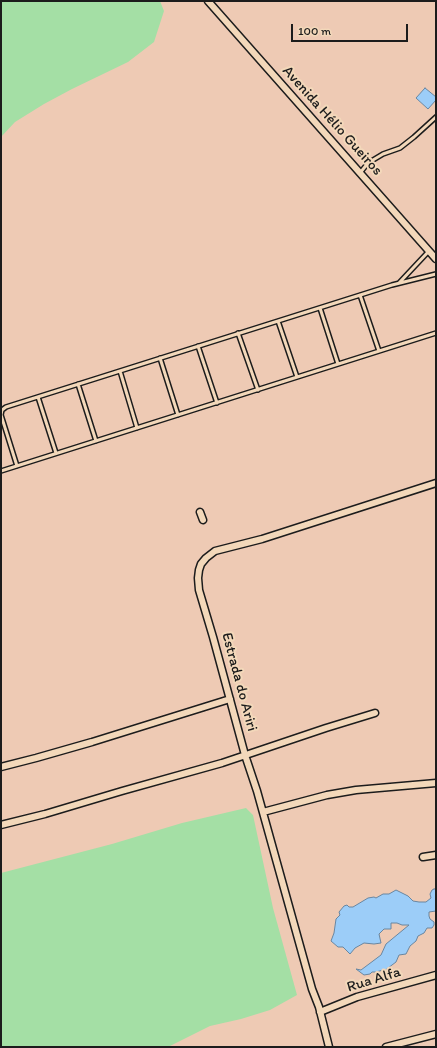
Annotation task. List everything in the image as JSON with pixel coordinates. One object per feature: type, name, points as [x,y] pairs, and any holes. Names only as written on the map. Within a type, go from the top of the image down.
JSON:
[{"type":"street","name":"Avenida Hélio Gueiros","points":[[208,1],[436,259]]},
{"type":"street","name":"Estrada do Ariri","points":[[329,1047],[199,590],[198,570],[206,558],[215,551],[262,539],[436,483]]},
{"type":"street","points":[[200,512],[203,520]]},
{"type":"street","points":[[1,767],[92,742],[230,699]]},
{"type":"street","points":[[1,826],[222,763],[375,713]]},
{"type":"street","points":[[263,812],[327,795],[356,790],[436,783]]},
{"type":"street","points":[[423,857],[436,855]]},
{"type":"street","name":"Rua Alfa","points":[[320,1012],[357,997],[436,975]]},
{"type":"street","points":[[386,1047],[436,1034]]},
{"type":"lane","points":[[360,173],[368,163],[379,156],[400,148],[436,117]]},
{"type":"lane","points":[[399,283],[429,251]]},
{"type":"lane","points":[[17,466],[1,415],[2,410],[6,407],[360,295],[436,274]]},
{"type":"lane","points":[[360,295],[379,351]]},
{"type":"lane","points":[[320,308],[338,364]]},
{"type":"lane","points":[[278,321],[297,377]]},
{"type":"lane","points":[[238,333],[258,390]]},
{"type":"lane","points":[[1,471],[436,333]]},
{"type":"lane","points":[[198,346],[217,403]]},
{"type":"lane","points":[[160,358],[178,415]]},
{"type":"lane","points":[[120,371],[137,428]]},
{"type":"lane","points":[[78,384],[96,441]]},
{"type":"lane","points":[[38,397],[56,453]]},
{"type":"green space","points":[[1,1],[160,1],[164,11],[154,42],[128,62],[72,89],[15,122],[1,137]]},
{"type":"green space","points":[[246,808],[253,815],[273,908],[297,995],[270,1010],[241,1019],[210,1026],[168,1047],[1,1047],[1,873],[112,844],[182,823]]},
{"type":"water","points":[[425,88],[436,97],[436,100],[428,109],[416,98]]},
{"type":"water","points":[[434,889],[436,889],[436,911],[429,912],[429,916],[434,922],[434,925],[432,928],[427,928],[424,933],[418,936],[406,954],[399,955],[396,962],[384,971],[372,972],[364,975],[356,969],[361,970],[381,955],[386,944],[409,925],[391,923],[391,929],[384,929],[379,934],[381,943],[364,943],[355,948],[350,954],[343,947],[338,947],[331,941],[336,919],[340,915],[339,912],[344,906],[347,905],[349,907],[353,907],[368,898],[376,898],[396,890],[408,896],[413,901],[426,902],[431,898],[430,894]]}]
